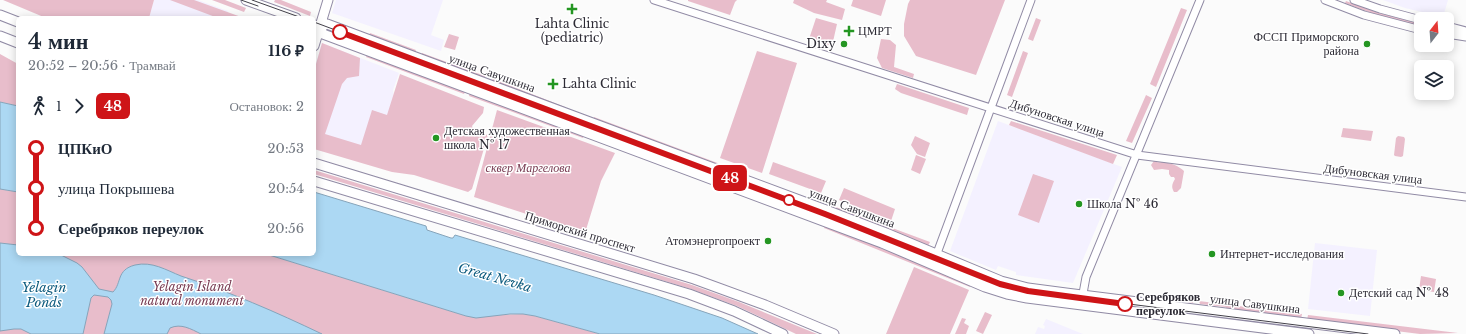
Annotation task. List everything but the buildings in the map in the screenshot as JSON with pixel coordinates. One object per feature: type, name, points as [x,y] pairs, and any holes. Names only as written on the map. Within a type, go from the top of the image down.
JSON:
[{"type":"main road","points":[[246,0],[290,16]]},
{"type":"main road","points":[[317,26],[328,0]]},
{"type":"main road","points":[[0,15],[16,21]]},
{"type":"main road","name":"улица Савушкина","points":[[1309,334],[1027,298],[1007,294],[985,287],[882,243],[323,34],[317,26],[326,24],[826,210],[1007,283],[1028,288],[1395,334]]},
{"type":"main road","points":[[0,36],[16,42]]},
{"type":"main road","name":"Приморский проспект","points":[[316,164],[694,279],[765,305],[834,334]]},
{"type":"main road","points":[[316,182],[689,294],[734,311],[783,334]]},
{"type":"street","name":"Дибуновская улица","points":[[654,0],[1137,155],[1466,196]]},
{"type":"street","points":[[933,264],[1031,0]]},
{"type":"street","points":[[1081,305],[1086,277],[1200,0]]},
{"type":"street","points":[[1326,0],[1364,15],[1414,28]]},
{"type":"street","points":[[1354,0],[1414,18]]},
{"type":"street","points":[[1454,28],[1466,31]]},
{"type":"street","points":[[1454,35],[1466,37]]},
{"type":"shaded area","points":[[154,0],[198,0],[228,11],[227,16],[150,16]]},
{"type":"shaded area","points":[[336,0],[443,0],[431,35],[444,40],[441,51],[332,13]]},
{"type":"shaded area","points":[[1383,0],[1448,0],[1444,12],[1422,12]]},
{"type":"shaded area","points":[[322,43],[399,73],[393,90],[394,97],[375,157],[316,146],[316,63]]},
{"type":"shaded area","points":[[998,121],[1122,167],[1073,283],[1016,275],[1016,272],[998,266],[996,270],[950,251]]},
{"type":"shaded area","name":"Детский сад № 48","points":[[1315,243],[1377,250],[1370,316],[1308,309]]},
{"type":"shaded area","points":[[1046,319],[1083,334],[1035,334],[1038,327],[1044,329],[1045,326],[1043,325]]},
{"type":"green space","points":[[3,0],[154,0],[150,16],[41,16]]},
{"type":"green space","points":[[170,0],[194,0],[238,16],[213,16]]},
{"type":"green space","points":[[212,0],[225,0],[246,8],[244,12]]},
{"type":"green space","points":[[275,0],[281,0],[311,12],[310,16],[274,2]]},
{"type":"green space","points":[[688,0],[737,0],[730,15]]},
{"type":"green space","points":[[794,0],[827,0],[826,2],[845,9],[842,20],[814,13],[793,3]]},
{"type":"green space","points":[[853,0],[886,0],[881,16],[851,6]]},
{"type":"green space","points":[[910,0],[1005,0],[976,75],[916,56],[904,36],[904,24]]},
{"type":"green space","points":[[1346,1],[1379,13],[1414,22],[1414,25],[1379,16],[1345,3]]},
{"type":"green space","points":[[1181,8],[1187,10],[1156,87],[1150,84]]},
{"type":"green space","points":[[816,18],[837,24],[832,46],[809,39]]},
{"type":"green space","points":[[1036,18],[1041,20],[1033,41],[1028,39]]},
{"type":"green space","points":[[370,33],[416,50],[415,54],[369,37]]},
{"type":"green space","points":[[449,34],[459,37],[455,50],[444,47]]},
{"type":"green space","points":[[881,39],[890,40],[896,45],[894,67],[914,74],[913,78],[882,68],[877,58]]},
{"type":"green space","points":[[322,43],[360,58],[359,76],[347,78],[342,84],[325,134],[361,145],[372,110],[387,115],[400,74],[484,107],[483,113],[472,126],[474,132],[488,135],[472,189],[468,192],[414,175],[392,172],[316,150],[316,64]]},
{"type":"green space","points":[[757,51],[797,63],[762,173],[720,158]]},
{"type":"green space","points":[[1023,51],[1028,53],[1012,97],[1007,95]]},
{"type":"green space","points":[[368,53],[466,90],[464,94],[366,57]]},
{"type":"green space","points":[[422,53],[485,76],[483,80],[421,57]]},
{"type":"green space","points":[[0,54],[16,63],[16,106],[0,102]]},
{"type":"green space","points":[[493,79],[565,107],[562,109],[492,83]]},
{"type":"green space","points":[[897,84],[969,108],[967,115],[901,93],[895,89]]},
{"type":"green space","points":[[470,91],[584,134],[583,138],[469,96]]},
{"type":"green space","points":[[1146,95],[1152,98],[1132,143],[1126,141]]},
{"type":"green space","name":"сквер Маргелова","points":[[497,110],[615,153],[601,181],[585,233],[474,197]]},
{"type":"green space","points":[[594,117],[731,168],[729,172],[593,121]]},
{"type":"green space","points":[[1011,121],[1117,155],[1113,164],[1009,125]]},
{"type":"green space","points":[[1343,128],[1373,131],[1371,141],[1341,137]]},
{"type":"green space","points":[[915,136],[930,143],[925,157],[917,154],[911,145]]},
{"type":"green space","points":[[1398,136],[1404,137],[1405,139],[1403,156],[1401,157],[1394,155],[1396,138]]},
{"type":"green space","points":[[916,155],[926,159],[920,174],[911,170]]},
{"type":"green space","points":[[1154,161],[1172,164],[1184,171],[1181,188],[1177,192],[1174,192],[1172,189],[1175,179],[1169,174],[1169,170],[1154,170],[1151,165]]},
{"type":"green space","points":[[773,162],[826,181],[821,193],[769,174]]},
{"type":"green space","points":[[316,171],[692,285],[739,302],[817,334],[796,334],[737,306],[691,289],[316,175]]},
{"type":"green space","points":[[1033,174],[1054,181],[1039,223],[1018,215]]},
{"type":"green space","points":[[844,188],[895,209],[891,221],[839,200]]},
{"type":"green space","name":"Yelagin Island natural monument","points":[[0,189],[16,192],[16,256],[272,256],[466,316],[523,314],[600,334],[0,334]]},
{"type":"green space","points":[[833,206],[930,242],[928,246],[832,210]]},
{"type":"green space","points":[[825,224],[971,283],[970,287],[824,228]]},
{"type":"green space","points":[[914,267],[969,290],[950,334],[886,334]]},
{"type":"green space","points":[[1421,276],[1436,279],[1434,292],[1419,290]]},
{"type":"green space","points":[[1155,296],[1194,300],[1193,303],[1181,301],[1180,304],[1154,301]]},
{"type":"green space","points":[[1199,301],[1302,314],[1301,319],[1227,310],[1226,307],[1200,304]]},
{"type":"green space","points":[[985,312],[992,315],[983,334],[976,331]]},
{"type":"green space","points":[[1308,315],[1458,333],[1420,334],[1307,320]]},
{"type":"green space","points":[[962,318],[966,319],[964,323],[969,326],[966,334],[955,334]]},
{"type":"water","points":[[0,102],[16,106],[16,192],[0,189]]},
{"type":"water","name":"Great Nevka","points":[[316,193],[426,226],[427,230],[451,238],[455,235],[654,295],[722,318],[758,334],[600,334],[523,314],[476,318],[272,256],[316,256]]},
{"type":"water","name":"Yelagin Ponds","points":[[0,243],[16,245],[16,256],[63,256],[82,267],[99,289],[113,292],[122,273],[129,267],[141,264],[153,265],[253,303],[322,334],[201,334],[186,327],[178,326],[170,328],[167,334],[104,334],[112,304],[111,300],[108,297],[94,295],[91,298],[83,334],[31,334],[21,329],[0,331]]},
{"type":"tram line","points":[[241,0],[258,6]]},
{"type":"tram line","points":[[252,0],[296,16]]},
{"type":"tram line","points":[[316,23],[825,214],[1000,284],[1028,291],[1368,334]]},
{"type":"tram line","name":"48","points":[[340,32],[884,236],[988,280],[1028,291],[1125,304]]},
{"type":"place","name":"Lahta Clinic (pediatric)","points":[[572,9]]},
{"type":"place","name":"ЦМРТ","points":[[849,31]]},
{"type":"place","name":"Dixy","points":[[844,44]]},
{"type":"place","name":"ФССП Приморского района","points":[[1367,44]]},
{"type":"place","name":"Lahta Clinic","points":[[553,84]]},
{"type":"place","name":"Детская художественная школа № 17","points":[[436,138]]},
{"type":"place","name":"Школа № 46","points":[[1079,204]]},
{"type":"place","name":"Атомэнергопроект","points":[[768,241]]},
{"type":"place","name":"Интернет-исследования","points":[[1212,254]]},
{"type":"place","name":"Детский сад № 48","points":[[1341,293]]},
{"type":"place","name":"Серебряков переулок","points":[[1125,304]]}]
